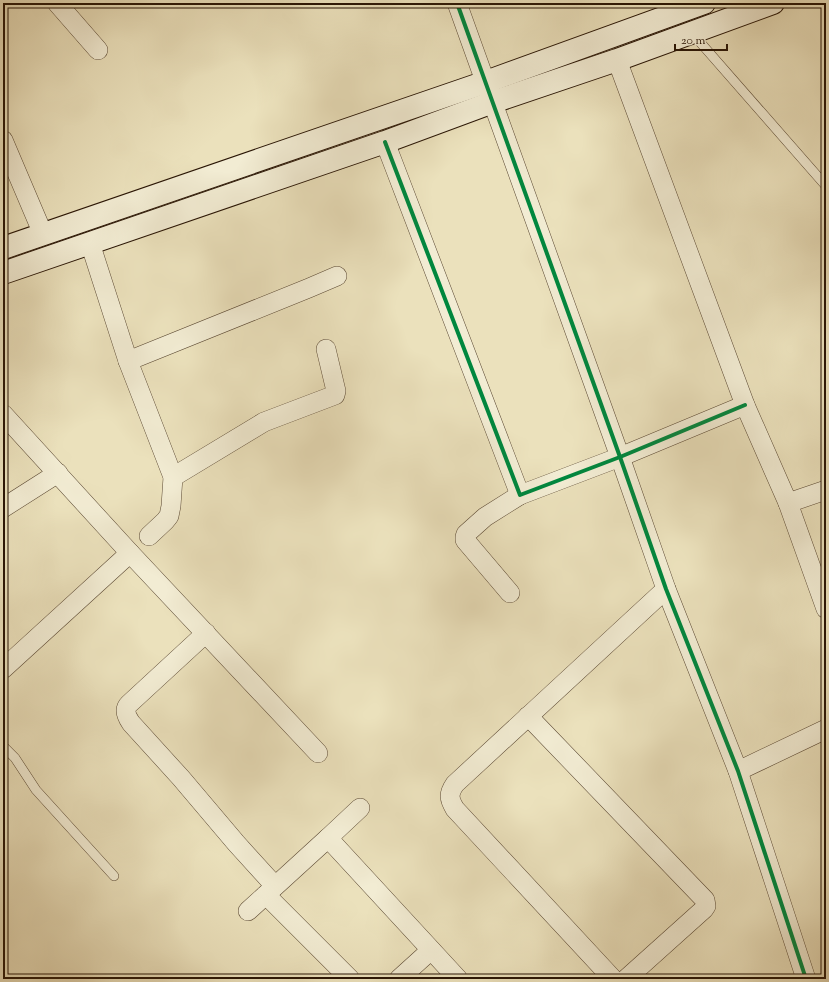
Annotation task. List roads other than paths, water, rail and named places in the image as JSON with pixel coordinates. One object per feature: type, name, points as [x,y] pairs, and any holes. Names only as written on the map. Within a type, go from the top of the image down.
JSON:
[{"type":"main road","points":[[3,248],[486,82],[668,9],[704,3]]},
{"type":"main road","points":[[3,273],[385,142],[493,102],[617,60],[773,3]]},
{"type":"street","points":[[57,3],[98,50]]},
{"type":"street","points":[[457,3],[666,589],[738,770],[806,979]]},
{"type":"street","points":[[617,60],[745,405],[788,503],[826,607]]},
{"type":"street","points":[[3,140],[43,234]]},
{"type":"street","points":[[385,142],[520,495]]},
{"type":"street","points":[[90,243],[128,361],[173,477],[169,516],[166,521],[149,536]]},
{"type":"street","points":[[128,361],[337,276]]},
{"type":"street","points":[[173,477],[264,422],[335,395],[336,391],[326,349]]},
{"type":"street","points":[[510,593],[465,540],[466,534],[485,517],[520,495],[620,457],[745,405]]},
{"type":"street","points":[[3,414],[130,553],[318,753]]},
{"type":"street","points":[[3,508],[58,473]]},
{"type":"street","points":[[788,503],[826,490]]},
{"type":"street","points":[[3,669],[130,553]]},
{"type":"street","points":[[613,979],[455,809],[451,802],[450,791],[454,784],[666,589]]},
{"type":"street","points":[[206,633],[127,706],[126,714],[131,723],[181,778],[236,843],[270,890],[350,979]]},
{"type":"street","points":[[528,716],[704,900],[706,906],[704,909],[626,979]]},
{"type":"street","points":[[738,770],[826,729]]},
{"type":"street","points":[[248,911],[360,808]]},
{"type":"street","points":[[328,838],[458,979]]},
{"type":"street","points":[[399,979],[431,950]]},
{"type":"lane","points":[[691,32],[826,186]]},
{"type":"lane","points":[[3,746],[15,758],[36,790],[114,876]]}]
